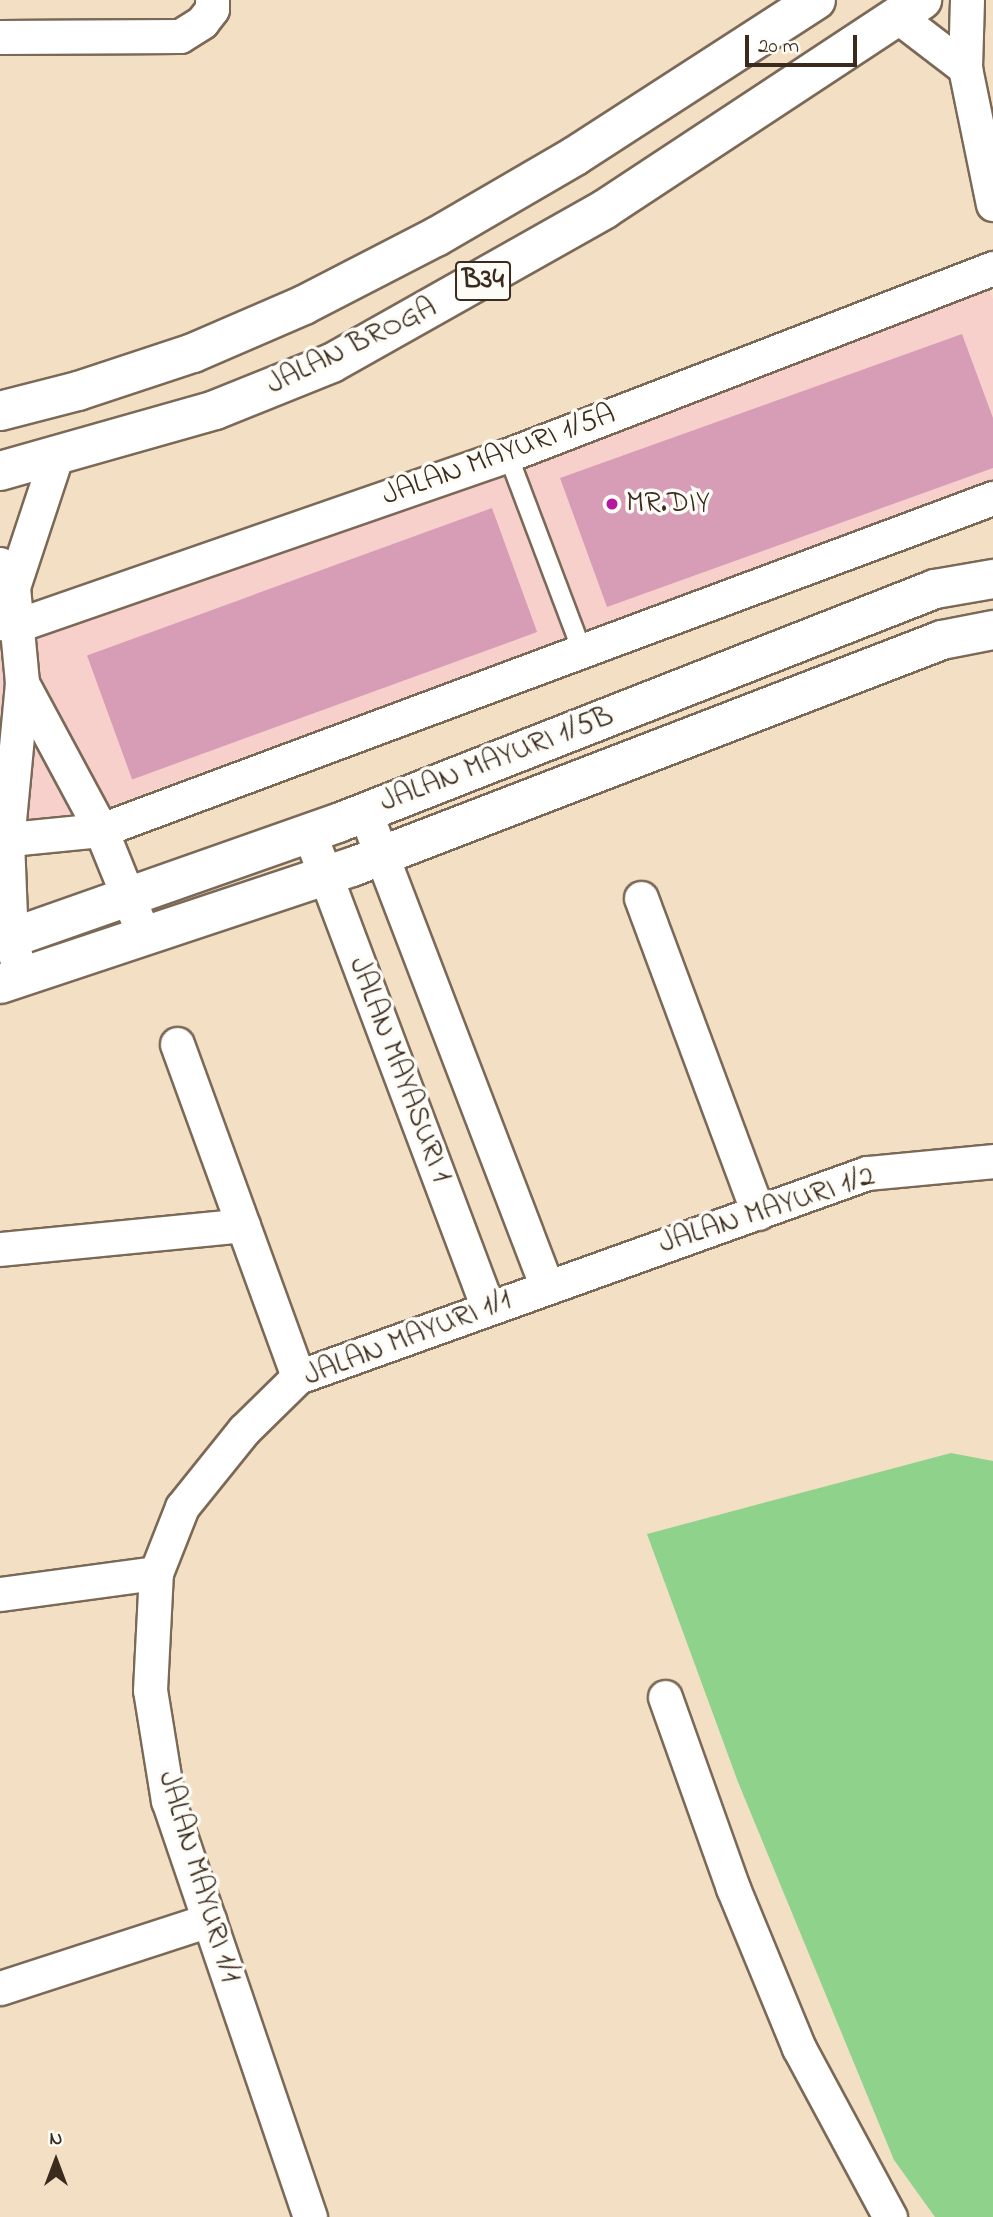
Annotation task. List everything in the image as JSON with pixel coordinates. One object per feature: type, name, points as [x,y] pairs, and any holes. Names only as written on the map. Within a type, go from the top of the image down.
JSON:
[{"type":"street","name":"JALAN BROGA","points":[[0,411],[78,391],[193,353],[304,305],[436,237],[575,156],[816,0]]},
{"type":"street","points":[[968,0],[965,68],[993,204]]},
{"type":"street","points":[[0,37],[180,36],[212,5]]},
{"type":"street","name":"JALAN BROGA","points":[[0,471],[215,410],[332,363],[605,209],[909,8]]},
{"type":"street","points":[[909,8],[965,68]]},
{"type":"street","name":"JALAN MAYURI 1/5A","points":[[9,624],[508,455],[993,268]]},
{"type":"street","points":[[56,457],[7,575],[9,624],[22,683],[102,830],[144,936]]},
{"type":"street","points":[[4,841],[102,830],[993,498]]},
{"type":"street","name":"JALAN MAYURI 1/5B","points":[[5,940],[365,812],[935,589],[993,579]]},
{"type":"street","name":"JALAN MAYURI 1/5B","points":[[11,980],[326,876],[942,640],[993,630]]},
{"type":"street","points":[[11,980],[5,940],[4,841],[22,683]]},
{"type":"street","name":"JALAN MAYASURI 1","points":[[365,812],[547,1287]]},
{"type":"street","name":"JALAN MAYASURI 1","points":[[309,832],[488,1308]]},
{"type":"street","points":[[640,898],[758,1213]]},
{"type":"street","points":[[177,1044],[298,1377]]},
{"type":"street","name":"JALAN MAYURI 1/2","points":[[547,1287],[867,1173],[993,1161]]},
{"type":"street","points":[[0,1249],[243,1225]]},
{"type":"street","name":"JALAN MAYURI 1/1","points":[[310,2217],[169,1801],[150,1690],[156,1573],[182,1507],[244,1430],[298,1377],[547,1287]]},
{"type":"street","points":[[0,1594],[156,1573]]},
{"type":"street","points":[[665,1697],[733,1888],[799,2048],[877,2212]]},
{"type":"street","points":[[0,1989],[209,1920]]},
{"type":"lane","points":[[508,455],[583,653]]},
{"type":"shaded area","points":[[989,290],[993,299],[993,480],[75,819],[0,825],[0,641],[32,640],[557,455]]},
{"type":"green space","points":[[951,1453],[993,1461],[993,2217],[935,2217],[894,2160],[738,1782],[647,1534]]},
{"type":"building","points":[[962,334],[993,418],[993,468],[607,607],[560,478]]},
{"type":"building","points":[[492,508],[537,632],[132,779],[87,655]]},
{"type":"place","name":"MR.DIY","points":[[612,504]]}]
